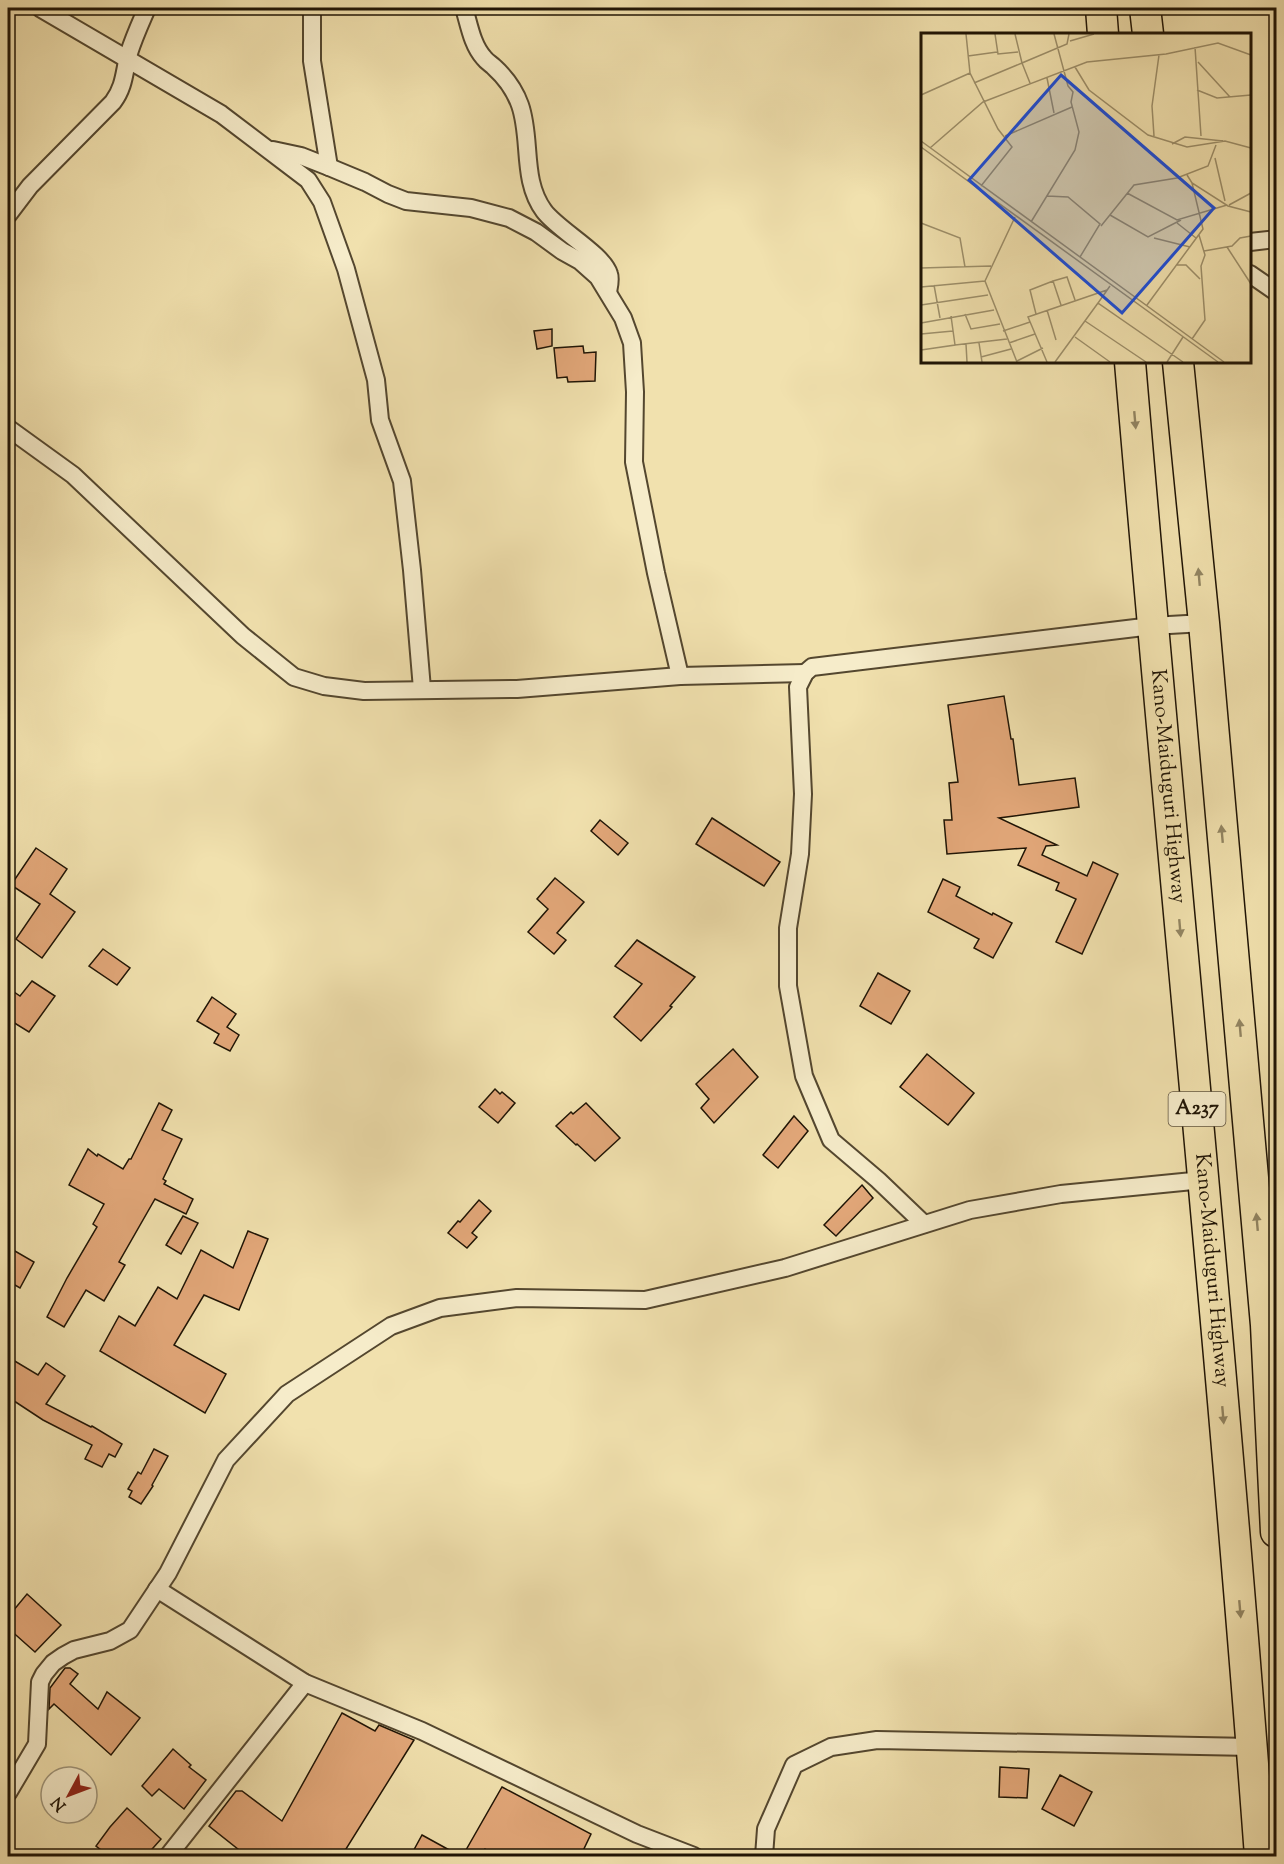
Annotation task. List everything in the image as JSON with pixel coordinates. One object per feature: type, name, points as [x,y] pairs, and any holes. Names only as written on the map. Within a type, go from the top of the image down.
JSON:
[{"type":"highway","points":[[1101,8],[1103,33]]},
{"type":"highway","points":[[1144,8],[1148,33]]},
{"type":"highway","name":"Kano-Maiduguri Highway","points":[[1130,363],[1203,1180],[1260,1857]]},
{"type":"highway","name":"A237","points":[[1178,363],[1271,1323],[1276,1532]]},
{"type":"street","points":[[40,8],[221,114],[308,180],[322,202],[346,269],[376,380],[380,420],[402,481],[422,689]]},
{"type":"street","points":[[8,215],[30,186],[119,94],[128,60],[147,8]]},
{"type":"street","points":[[312,8],[312,61],[329,166]]},
{"type":"street","points":[[464,8],[476,46],[484,59],[495,68],[517,96],[526,135],[529,170],[535,195],[551,219],[594,254],[607,270],[610,277],[608,292]]},
{"type":"street","points":[[267,148],[329,166],[388,195],[406,201],[471,208],[508,218],[536,232],[598,277],[623,318],[632,343],[635,392],[634,462],[656,573],[680,676]]},
{"type":"street","points":[[1251,242],[1276,239]]},
{"type":"street","points":[[1251,275],[1276,292]]},
{"type":"street","points":[[8,428],[73,475],[243,636],[294,677],[324,686],[364,691],[517,689],[680,676],[805,673]]},
{"type":"street","points":[[924,1224],[878,1180],[831,1140],[804,1076],[788,986],[788,928],[800,854],[803,794],[798,687],[805,673],[812,668],[1152,626],[1204,623]]},
{"type":"street","points":[[8,1793],[37,1744],[40,1682],[53,1663],[74,1650],[110,1641],[130,1630],[168,1574],[226,1460],[287,1394],[392,1326],[440,1308],[517,1298],[645,1300],[785,1269],[970,1210],[1061,1194],[1203,1180]]},
{"type":"street","points":[[157,1590],[305,1683],[422,1731],[637,1834],[694,1857]]},
{"type":"street","points":[[168,1857],[305,1683]]},
{"type":"street","points":[[764,1857],[766,1829],[794,1765],[831,1747],[877,1740],[1252,1747]]},
{"type":"building","points":[[552,329],[552,346],[537,349],[534,331]]},
{"type":"building","points":[[583,346],[584,353],[596,352],[595,381],[568,382],[567,377],[557,378],[554,348]]},
{"type":"building","points":[[1004,696],[1019,785],[1075,778],[1079,807],[999,818],[1057,845],[1046,846],[1042,855],[1087,876],[1093,862],[1118,874],[1082,954],[1056,942],[1076,899],[1056,890],[1059,883],[1018,865],[1026,848],[947,854],[944,820],[952,820],[949,783],[958,782],[948,705]]},
{"type":"building","points":[[712,818],[780,862],[764,886],[696,844]]},
{"type":"building","points":[[600,820],[628,843],[618,855],[591,831]]},
{"type":"building","points":[[36,848],[67,869],[50,894],[75,912],[42,958],[16,939],[40,904],[11,885]]},
{"type":"building","points":[[555,878],[584,902],[557,933],[566,940],[554,954],[528,932],[548,909],[537,899]]},
{"type":"building","points":[[943,879],[960,887],[956,896],[1012,923],[993,958],[974,948],[979,939],[928,912]]},
{"type":"building","points":[[637,940],[695,977],[641,1041],[614,1017],[642,984],[615,966]]},
{"type":"building","points":[[103,949],[130,968],[117,985],[89,966]]},
{"type":"building","points":[[878,973],[910,991],[891,1024],[860,1006]]},
{"type":"building","points":[[32,981],[55,996],[29,1032],[8,1019],[8,988],[20,996]]},
{"type":"building","points":[[212,997],[236,1014],[227,1027],[239,1035],[230,1051],[214,1043],[219,1034],[197,1021]]},
{"type":"building","points":[[733,1049],[758,1077],[714,1123],[701,1108],[709,1099],[696,1084]]},
{"type":"building","points":[[927,1054],[974,1093],[948,1125],[900,1087]]},
{"type":"building","points":[[495,1089],[515,1103],[498,1123],[479,1107]]},
{"type":"building","points":[[159,1103],[172,1110],[162,1130],[182,1139],[163,1179],[166,1181],[164,1184],[193,1199],[186,1214],[155,1199],[119,1262],[125,1265],[104,1301],[86,1290],[64,1327],[47,1317],[97,1227],[93,1224],[104,1204],[69,1185],[88,1149],[123,1169],[131,1159]]},
{"type":"building","points":[[586,1103],[620,1138],[595,1161],[556,1126],[571,1112],[573,1114]]},
{"type":"building","points":[[794,1116],[808,1131],[778,1168],[763,1155]]},
{"type":"building","points":[[862,1185],[873,1198],[836,1236],[824,1225]]},
{"type":"building","points":[[479,1200],[491,1211],[472,1233],[477,1237],[467,1248],[448,1233]]},
{"type":"building","points":[[183,1216],[198,1223],[181,1254],[166,1245]]},
{"type":"building","points":[[248,1231],[268,1239],[239,1310],[204,1295],[174,1345],[226,1374],[205,1413],[100,1351],[119,1316],[135,1326],[158,1287],[177,1299],[201,1250],[233,1268]]},
{"type":"building","points":[[8,1247],[34,1262],[20,1288],[8,1281]]},
{"type":"building","points":[[8,1357],[38,1375],[46,1363],[65,1376],[46,1404],[92,1426],[122,1444],[115,1457],[109,1454],[102,1467],[85,1459],[92,1445],[43,1420],[8,1397]]},
{"type":"building","points":[[154,1449],[168,1456],[141,1504],[129,1497],[132,1491],[128,1489],[138,1472],[141,1474]]},
{"type":"building","points":[[27,1594],[61,1625],[35,1652],[8,1628],[8,1617]]},
{"type":"building","points":[[65,1668],[70,1668],[78,1674],[70,1684],[98,1709],[107,1692],[140,1718],[111,1755],[54,1704],[49,1709],[50,1688]]},
{"type":"building","points":[[342,1713],[375,1731],[379,1725],[414,1740],[341,1857],[248,1857],[209,1826],[236,1791],[242,1791],[282,1821]]},
{"type":"building","points":[[173,1749],[191,1765],[189,1767],[206,1780],[184,1809],[159,1789],[152,1796],[142,1786]]},
{"type":"building","points":[[1000,1767],[1029,1769],[1027,1798],[999,1797]]},
{"type":"building","points":[[1060,1775],[1092,1792],[1074,1826],[1042,1809]]},
{"type":"building","points":[[502,1787],[591,1834],[580,1857],[498,1857],[485,1849],[481,1857],[462,1857]]},
{"type":"building","points":[[127,1808],[161,1839],[145,1857],[110,1857],[96,1846]]},
{"type":"building","points":[[422,1835],[462,1857],[410,1857]]}]
